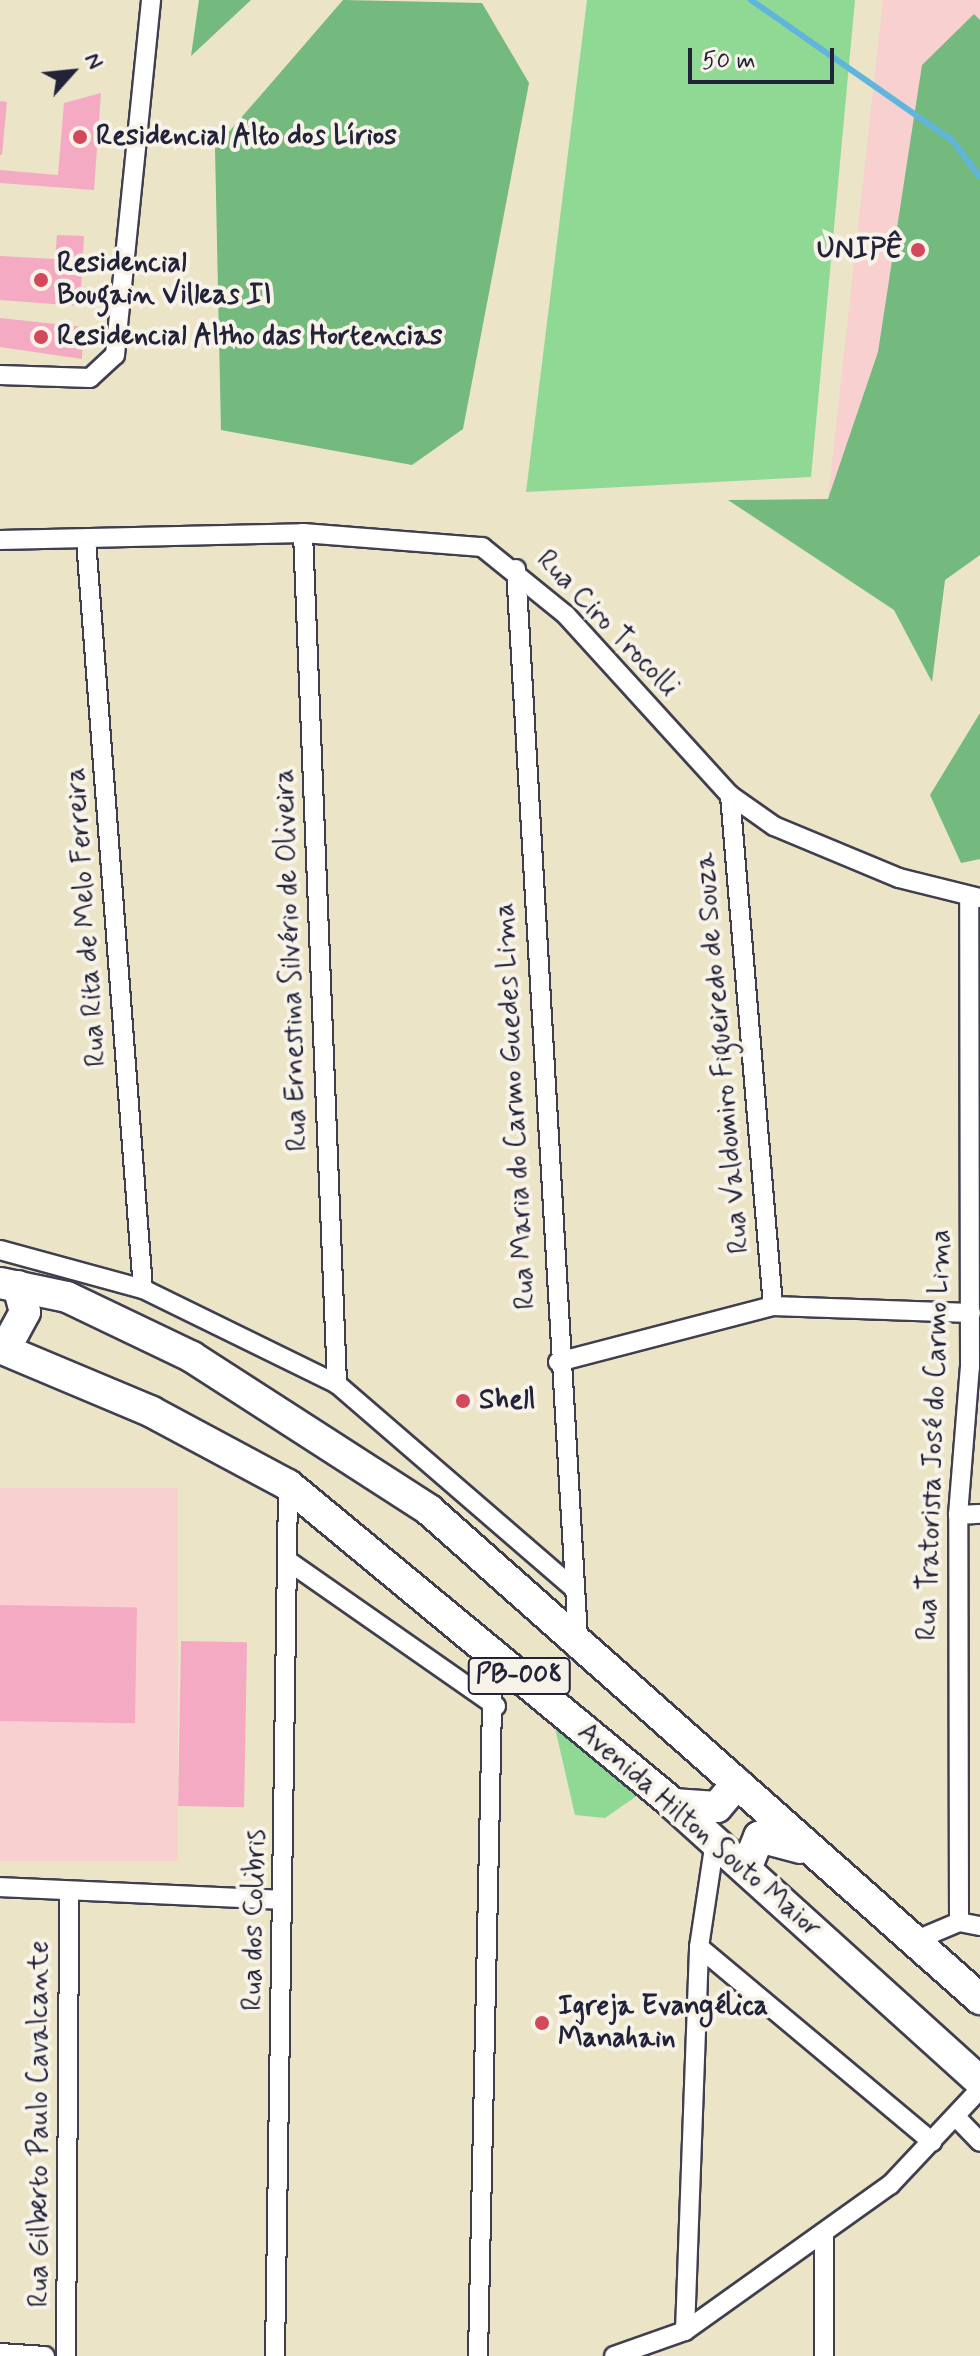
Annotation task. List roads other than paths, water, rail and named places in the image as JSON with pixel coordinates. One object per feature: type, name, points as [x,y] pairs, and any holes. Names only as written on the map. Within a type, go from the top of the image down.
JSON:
[{"type":"main road","points":[[3,1348],[25,1312],[9,1285]]},
{"type":"main road","name":"Avenida Hilton Souto Maior","points":[[9,1285],[67,1297],[192,1357],[429,1510],[578,1639],[980,1999]]},
{"type":"main road","name":"Avenida Hilton Souto Maior","points":[[3,1348],[152,1412],[288,1485],[673,1804],[980,2081]]},
{"type":"main road","points":[[673,1804],[717,1807],[737,1783]]},
{"type":"main road","points":[[746,1869],[751,1845],[768,1835],[817,1856]]},
{"type":"street","points":[[0,375],[55,380],[90,378],[115,355],[151,0]]},
{"type":"street","name":"Rua Ciro Trocolli","points":[[0,540],[303,533],[449,540],[482,547],[516,569],[730,795],[812,843],[974,899]]},
{"type":"street","name":"Rua Ernestina Silvério de Oliveira","points":[[303,533],[337,1384]]},
{"type":"street","name":"Rua Rita de Melo Ferreira","points":[[86,540],[143,1289]]},
{"type":"street","name":"Rua Maria do Carmo Guedes Lima","points":[[516,569],[558,1362],[578,1639]]},
{"type":"street","name":"Rua Valdomiro Figueiredo de Souza","points":[[730,795],[773,1306]]},
{"type":"street","name":"Rua Tratorista José do Carmo Lima","points":[[959,1922],[958,1515],[975,1367],[971,1313],[974,899]]},
{"type":"street","points":[[0,1250],[143,1289],[337,1384],[572,1587]]},
{"type":"street","points":[[558,1362],[773,1306],[971,1313]]},
{"type":"street","name":"Rua dos Colibris","points":[[275,2356],[291,1563],[288,1485]]},
{"type":"street","points":[[958,1515],[980,1514]]},
{"type":"street","points":[[291,1563],[496,1706]]},
{"type":"street","points":[[478,2356],[496,1706],[493,1655]]},
{"type":"street","points":[[685,2331],[699,1947],[715,1841]]},
{"type":"street","points":[[0,1887],[69,1893],[282,1900]]},
{"type":"street","name":"Rua Gilberto Paulo Cavalcante","points":[[66,2356],[69,1893]]},
{"type":"street","points":[[914,1941],[959,1922],[980,1926]]},
{"type":"street","points":[[699,1947],[932,2142]]},
{"type":"street","points":[[614,2356],[685,2331],[890,2185],[957,2118],[980,2089]]},
{"type":"street","points":[[957,2118],[980,2142]]},
{"type":"street","points":[[824,2232],[824,2356]]},
{"type":"street","points":[[0,2353],[45,2356]]},
{"type":"waterway","points":[[751,0],[952,140],[980,177]]},
{"type":"place","name":"Residencial Alto dos Lírios","points":[[80,137]]},
{"type":"place","name":"UNIPÊ","points":[[918,250]]},
{"type":"place","name":"Residencial Bougain Villeas II","points":[[41,280]]},
{"type":"place","name":"Residencial Altho das Hortencias","points":[[41,337]]},
{"type":"place","name":"Shell","points":[[463,1401]]},
{"type":"place","name":"Igreja Evangélica Manahain","points":[[542,2023]]}]
